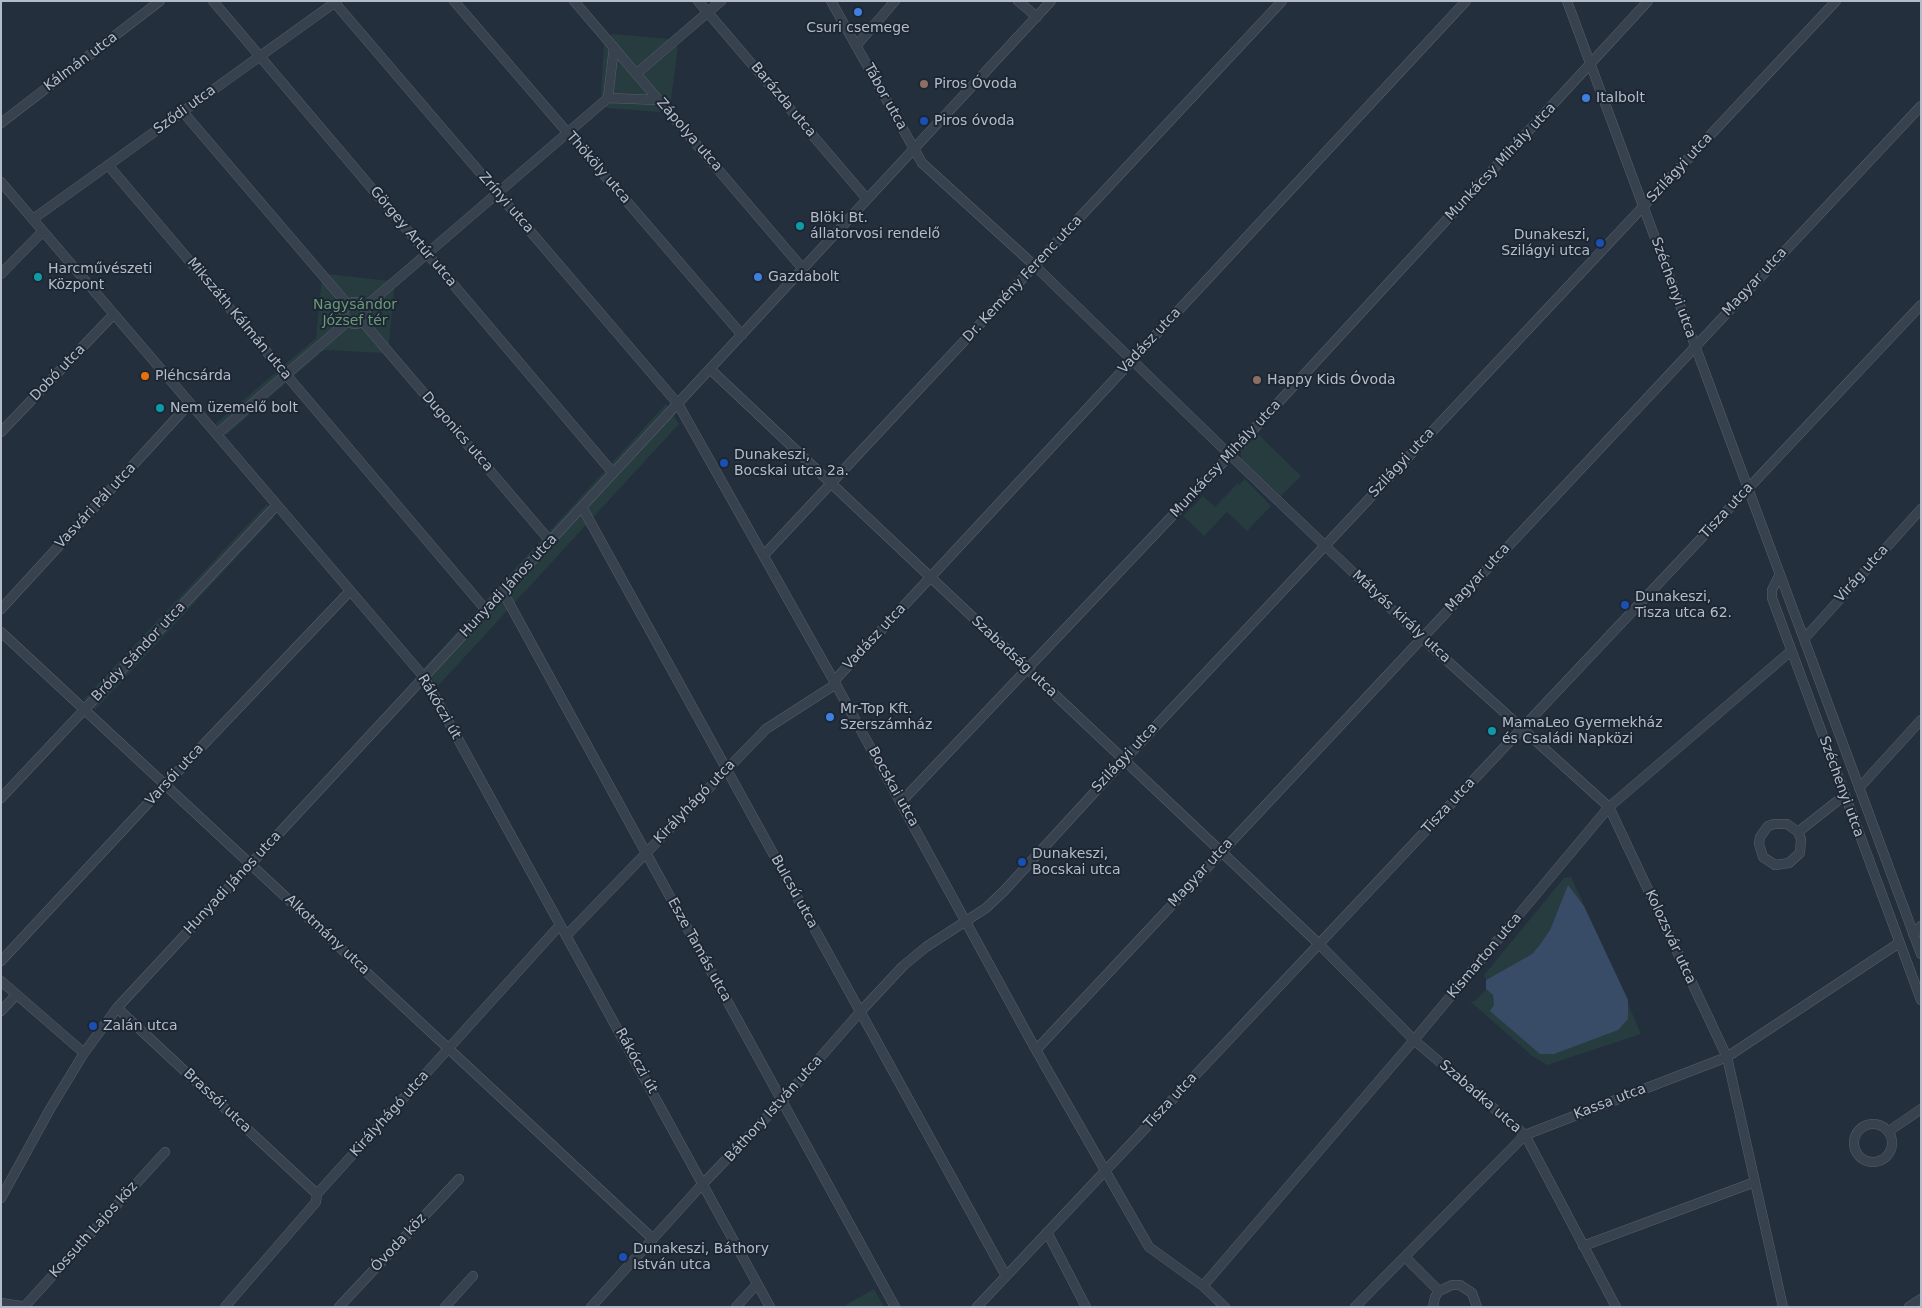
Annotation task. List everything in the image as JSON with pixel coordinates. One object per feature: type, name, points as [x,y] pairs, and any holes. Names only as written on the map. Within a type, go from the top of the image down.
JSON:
[{"type":"street","name":"Kálmán utca","points":[[1,123],[160,1]]},
{"type":"street","name":"Görgey Artúr utca","points":[[213,1],[614,473]]},
{"type":"street","name":"Thököly utca","points":[[454,1],[742,335]]},
{"type":"street","name":"Zápolya utca","points":[[574,1],[803,268]]},
{"type":"street","name":"Barázda utca","points":[[698,1],[868,199]]},
{"type":"street","points":[[636,74],[721,1]]},
{"type":"street","name":"Tábor utca","points":[[831,1],[914,149]]},
{"type":"street","points":[[856,46],[895,1]]},
{"type":"street","points":[[1018,1],[1037,17]]},
{"type":"street","name":"Hunyadi János utca","points":[[1,1198],[50,1109],[84,1053],[117,1008],[1051,1]]},
{"type":"street","name":"Dr. Kemény Ferenc utca","points":[[764,556],[1282,1]]},
{"type":"street","name":"Vadász utca","points":[[835,682],[930,577],[1466,1]]},
{"type":"street","name":"Széchenyi utca","points":[[1567,1],[1921,954]]},
{"type":"street","name":"Munkácsy Mihály utca","points":[[901,802],[1230,455],[1648,1]]},
{"type":"street","name":"Szilágyi utca","points":[[966,922],[1004,891],[1124,760],[1836,1]]},
{"type":"street","name":"Sződi utca","points":[[33,219],[336,2]]},
{"type":"street","name":"Zrínyi utca","points":[[336,2],[678,404]]},
{"type":"street","points":[[608,98],[614,47]]},
{"type":"street","points":[[365,307],[608,98],[658,100]]},
{"type":"street","name":"Magyar utca","points":[[1036,1050],[1921,106]]},
{"type":"street","points":[[183,112],[348,305]]},
{"type":"street","points":[[914,149],[922,163],[1036,266],[1133,359]]},
{"type":"street","name":"Mikszáth Kálmán utca","points":[[108,165],[486,610]]},
{"type":"street","name":"Rákóczi út","points":[[1,182],[424,677],[770,1307]]},
{"type":"street","points":[[1,274],[43,231]]},
{"type":"street","points":[[358,302],[365,307],[366,317],[363,322],[356,325],[348,322],[344,314],[348,305],[358,302]]},
{"type":"street","name":"Tisza utca","points":[[977,1307],[1921,305]]},
{"type":"street","name":"Dobó utca","points":[[1,432],[114,314]]},
{"type":"street","points":[[217,434],[348,322]]},
{"type":"street","name":"Dugonics utca","points":[[363,322],[550,541]]},
{"type":"street","name":"Mátyás király utca","points":[[1133,359],[1230,455],[1422,638],[1523,728]]},
{"type":"street","name":"Szabadság utca","points":[[710,369],[1319,944]]},
{"type":"street","name":"Vasvári Pál utca","points":[[1,609],[190,403]]},
{"type":"street","name":"Bocskai utca","points":[[678,404],[835,682],[1036,1050],[1149,1247],[1203,1286],[1225,1307]]},
{"type":"street","name":"Bródy Sándor utca","points":[[1,798],[277,504]]},
{"type":"street","name":"Bulcsú utca","points":[[582,508],[1006,1276]]},
{"type":"street","name":"Virág utca","points":[[1804,639],[1921,509]]},
{"type":"street","name":"Széchenyi utca","points":[[1780,574],[1772,590],[1772,598],[1921,1000]]},
{"type":"street","name":"Varsói utca","points":[[1,961],[350,591]]},
{"type":"street","name":"Esze Tamás utca","points":[[503,592],[895,1307]]},
{"type":"street","name":"Alkotmány utca","points":[[1,632],[653,1238]]},
{"type":"street","name":"Kismarton utca","points":[[1203,1286],[1414,1040],[1609,807],[1791,651]]},
{"type":"street","name":"Királyhágó utca","points":[[566,936],[766,729],[835,682]]},
{"type":"street","points":[[1859,788],[1921,720]]},
{"type":"street","name":"Kolozsvár utca","points":[[1523,728],[1609,807],[1727,1057],[1783,1307]]},
{"type":"street","points":[[1798,832],[1844,795]]},
{"type":"street","points":[[1787,824],[1798,832],[1802,846],[1796,859],[1789,863],[1775,865],[1763,857],[1759,844],[1760,837],[1768,826],[1787,824]]},
{"type":"street","name":"Báthory István utca","points":[[591,1307],[703,1184],[782,1102],[860,1012],[914,957],[966,922]]},
{"type":"street","name":"Királyhágó utca","points":[[225,1307],[316,1202],[317,1194],[560,925]]},
{"type":"street","points":[[1913,934],[1921,926]]},
{"type":"street","name":"Kassa utca","points":[[1355,1307],[1525,1135],[1727,1057],[1900,943]]},
{"type":"street","name":"Szabadka utca","points":[[1319,944],[1414,1040],[1525,1135],[1616,1307]]},
{"type":"street","points":[[1,982],[84,1053]]},
{"type":"street","points":[[1,1011],[16,994]]},
{"type":"street","name":"Brassói utca","points":[[117,1008],[317,1194]]},
{"type":"street","points":[[1889,1131],[1921,1109]]},
{"type":"street","points":[[1872,1123],[1889,1131],[1893,1144],[1892,1150],[1883,1160],[1870,1162],[1859,1156],[1854,1145],[1856,1132],[1860,1128],[1872,1123]]},
{"type":"street","name":"Kossuth Lajos köz","points":[[22,1307],[165,1152]]},
{"type":"street","name":"Óvoda köz","points":[[339,1307],[460,1179]]},
{"type":"street","points":[[1583,1246],[1755,1182]]},
{"type":"street","points":[[1047,1232],[1086,1307]]},
{"type":"street","points":[[1404,1257],[1439,1291]]},
{"type":"street","points":[[445,1307],[473,1276]]},
{"type":"street","points":[[736,1307],[757,1284]]},
{"type":"street","points":[[1433,1307],[1435,1297],[1439,1291],[1445,1287],[1460,1285],[1472,1293],[1477,1307]]},
{"type":"street","points":[[1909,1307],[1921,1299]]},
{"type":"street","points":[[1,1304],[22,1307]]},
{"type":"green space","points":[[612,34],[669,39],[678,47],[670,106],[659,112],[607,108],[601,95],[604,43]]},
{"type":"green space","name":"Nagysándor József tér","points":[[326,274],[391,281],[394,285],[394,291],[389,350],[385,353],[324,350],[226,435],[215,424],[316,338],[322,278]]},
{"type":"green space","points":[[666,404],[679,424],[437,687],[424,668]]},
{"type":"green space","points":[[1256,432],[1301,476],[1281,496],[1241,460],[1241,450]]},
{"type":"green space","points":[[1245,479],[1271,506],[1247,531],[1227,512],[1204,536],[1183,516],[1203,496],[1215,507],[1238,483],[1239,485]]},
{"type":"green space","points":[[267,504],[274,517],[95,710],[84,699]]},
{"type":"green space","points":[[1571,877],[1583,902],[1568,886],[1550,930],[1539,947],[1532,954],[1486,980],[1484,975],[1564,878]]},
{"type":"green space","points":[[1486,989],[1493,995],[1494,1006],[1628,1019],[1628,1004],[1641,1034],[1547,1065],[1531,1055],[1470,1001],[1475,1001]]},
{"type":"green space","points":[[874,1289],[884,1307],[842,1307]]},
{"type":"water","points":[[1568,885],[1584,906],[1628,1000],[1628,1019],[1618,1030],[1554,1054],[1540,1054],[1490,1011],[1494,1005],[1493,995],[1486,989],[1486,980],[1532,954],[1539,946],[1550,930]]},
{"type":"place","name":"Csuri csemege","points":[[858,12]]},
{"type":"place","name":"Piros Óvoda","points":[[924,84]]},
{"type":"place","name":"Italbolt","points":[[1586,98]]},
{"type":"place","name":"Piros óvoda","points":[[924,121]]},
{"type":"place","name":"Blöki Bt. állatorvosi rendelő","points":[[800,226]]},
{"type":"place","name":"Dunakeszi, Szilágyi utca","points":[[1600,243]]},
{"type":"place","name":"Harcművészeti Központ","points":[[38,277]]},
{"type":"place","name":"Gazdabolt","points":[[758,277]]},
{"type":"place","name":"Pléhcsárda","points":[[145,376]]},
{"type":"place","name":"Happy Kids Óvoda","points":[[1257,380]]},
{"type":"place","name":"Nem üzemelő bolt","points":[[160,408]]},
{"type":"place","name":"Dunakeszi, Bocskai utca 2a.","points":[[724,463]]},
{"type":"place","name":"Dunakeszi, Tisza utca 62.","points":[[1625,605]]},
{"type":"place","name":"Mr-Top Kft. Szerszámház","points":[[830,717]]},
{"type":"place","name":"MamaLeo Gyermekház és Családi Napközi","points":[[1492,731]]},
{"type":"place","name":"Dunakeszi, Bocskai utca","points":[[1022,862]]},
{"type":"place","name":"Zalán utca","points":[[93,1026]]},
{"type":"place","name":"Dunakeszi, Báthory István utca","points":[[623,1257]]}]
